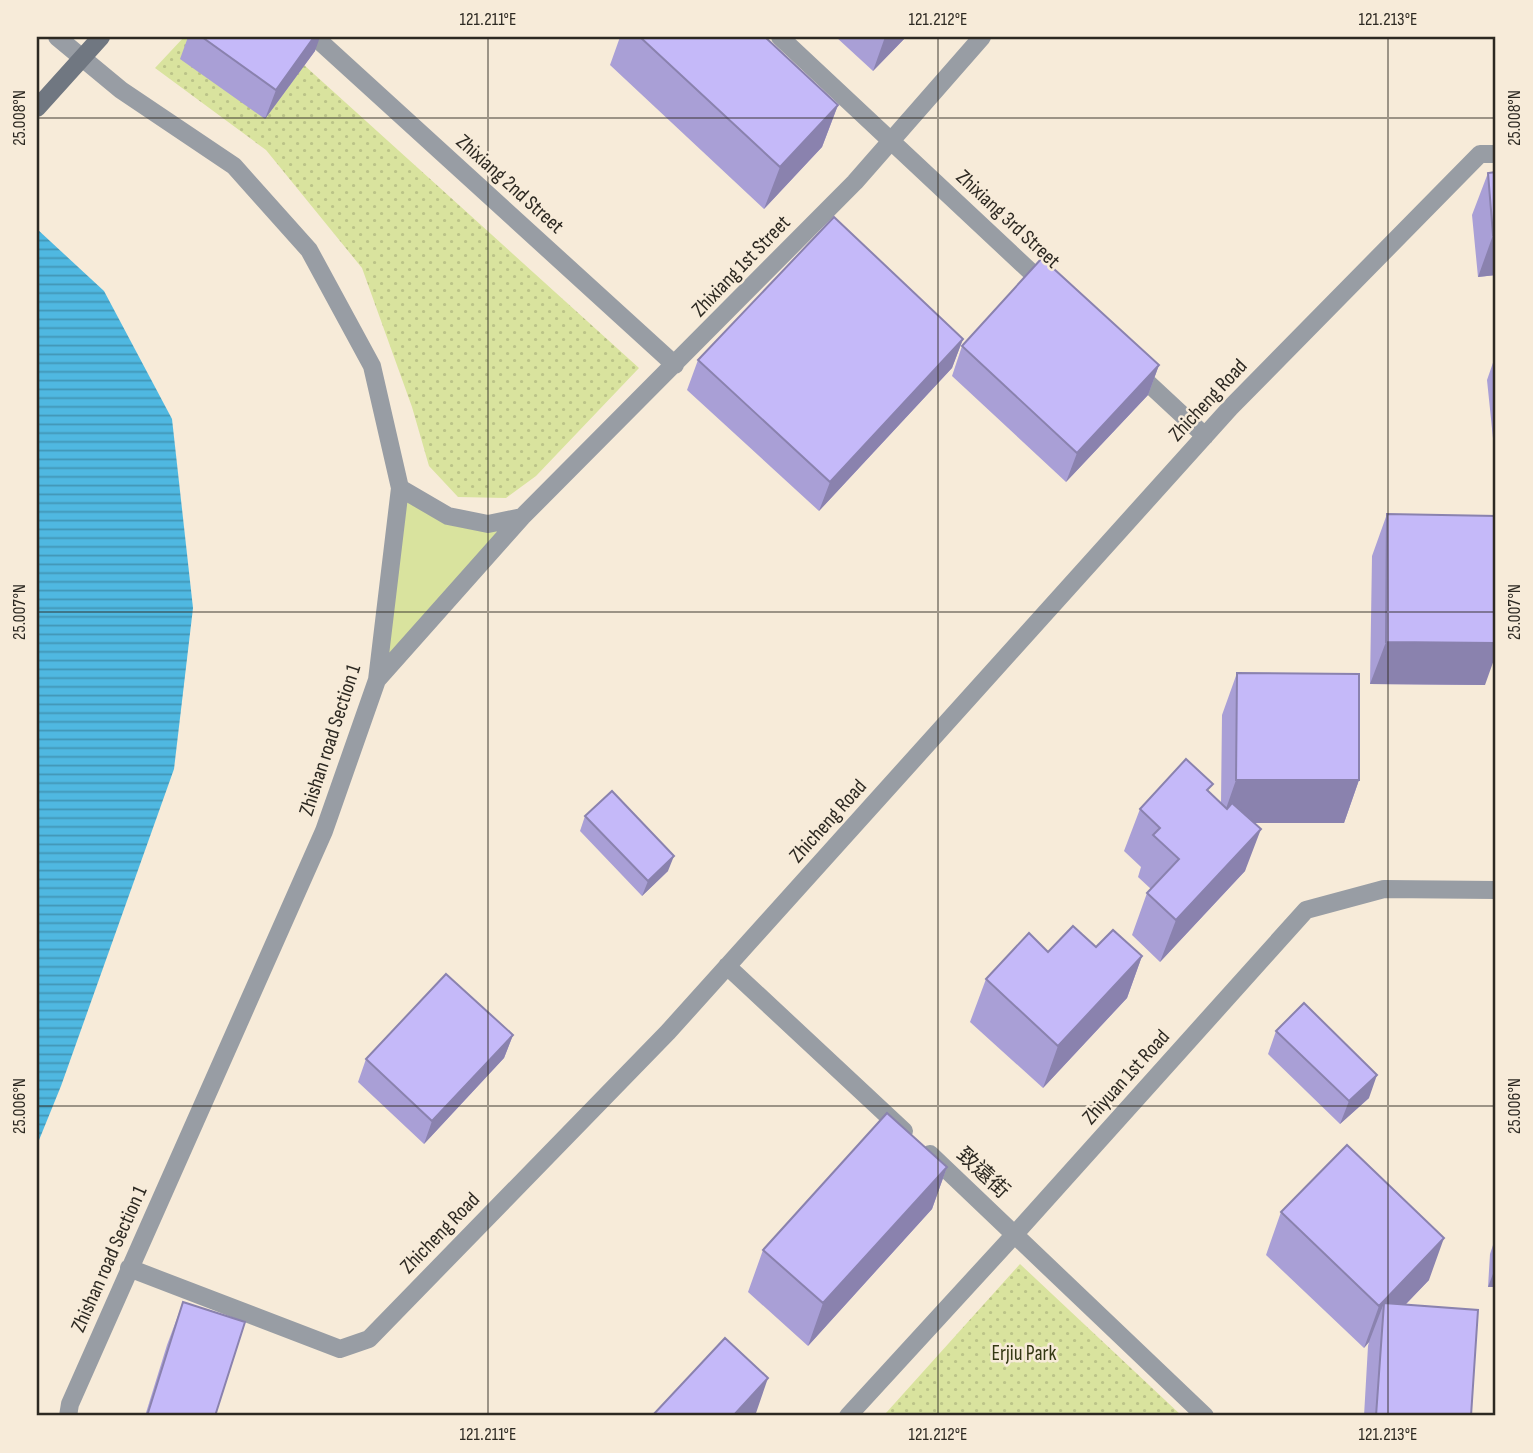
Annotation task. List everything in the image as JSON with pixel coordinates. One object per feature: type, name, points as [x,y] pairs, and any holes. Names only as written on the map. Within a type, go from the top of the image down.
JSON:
[{"type":"street","name":"Zhishan road Section 1","points":[[57,37],[121,90],[234,166],[309,250],[372,366],[400,488],[377,680],[324,831],[129,1268],[70,1404],[68,1416]]},
{"type":"street","points":[[37,108],[101,37]]},
{"type":"street","name":"Zhixiang 2nd Street","points":[[315,37],[675,365]]},
{"type":"street","name":"Zhixiang 3rd Street","points":[[780,37],[1063,303]]},
{"type":"street","name":"Zhixiang 1st Street","points":[[377,680],[522,517],[855,182],[982,37]]},
{"type":"street","name":"Zhicheng Road","points":[[129,1268],[340,1349],[369,1339],[668,1032],[1205,436],[1480,154],[1496,154]]},
{"type":"street","points":[[1124,360],[1205,436]]},
{"type":"street","points":[[400,488],[448,516],[488,524],[522,517]]},
{"type":"street","name":"Zhiyuan 1st Road","points":[[848,1416],[1306,911],[1384,889],[1496,890]]},
{"type":"street","name":"致遠街","points":[[727,966],[1015,1234],[1205,1416]]},
{"type":"green space","points":[[184,37],[273,37],[639,368],[536,476],[506,498],[458,497],[429,466],[412,407],[362,268],[266,150],[155,68]]},
{"type":"green space","points":[[400,488],[448,516],[522,517],[377,680]]},
{"type":"green space","name":"Erjiu Park","points":[[1020,1264],[1182,1416],[890,1416],[886,1413]]},
{"type":"water","points":[[37,229],[104,291],[172,419],[193,608],[174,769],[61,1086],[37,1145]]},
{"type":"building","points":[[202,37],[314,37],[276,90]]},
{"type":"building","points":[[640,37],[765,37],[838,105],[780,167]]},
{"type":"building","points":[[1496,172],[1496,234],[1493,235],[1488,173]]},
{"type":"building","points":[[834,217],[963,339],[830,482],[698,360]]},
{"type":"building","points":[[1042,258],[1159,365],[1077,453],[962,346]]},
{"type":"building","points":[[1387,514],[1496,516],[1496,643],[1386,642]]},
{"type":"building","points":[[1237,673],[1359,674],[1359,780],[1236,780]]},
{"type":"building","points":[[1186,759],[1213,784],[1207,790],[1227,809],[1232,803],[1261,829],[1176,920],[1147,893],[1179,859],[1153,835],[1160,828],[1140,809]]},
{"type":"building","points":[[612,791],[674,856],[648,881],[585,816]]},
{"type":"building","points":[[1073,926],[1096,947],[1113,930],[1142,956],[1058,1046],[986,979],[1029,933],[1048,952]]},
{"type":"building","points":[[446,974],[513,1035],[432,1121],[366,1059]]},
{"type":"building","points":[[1304,1003],[1377,1075],[1349,1101],[1276,1031]]},
{"type":"building","points":[[887,1113],[947,1167],[823,1303],[763,1250]]},
{"type":"building","points":[[1347,1145],[1444,1238],[1379,1306],[1281,1212]]},
{"type":"building","points":[[1495,1239],[1496,1271],[1494,1271]]},
{"type":"building","points":[[183,1302],[245,1322],[215,1416],[147,1416]]},
{"type":"building","points":[[1384,1303],[1478,1310],[1471,1416],[1376,1416]]},
{"type":"building","points":[[725,1338],[768,1378],[733,1416],[652,1416]]}]
